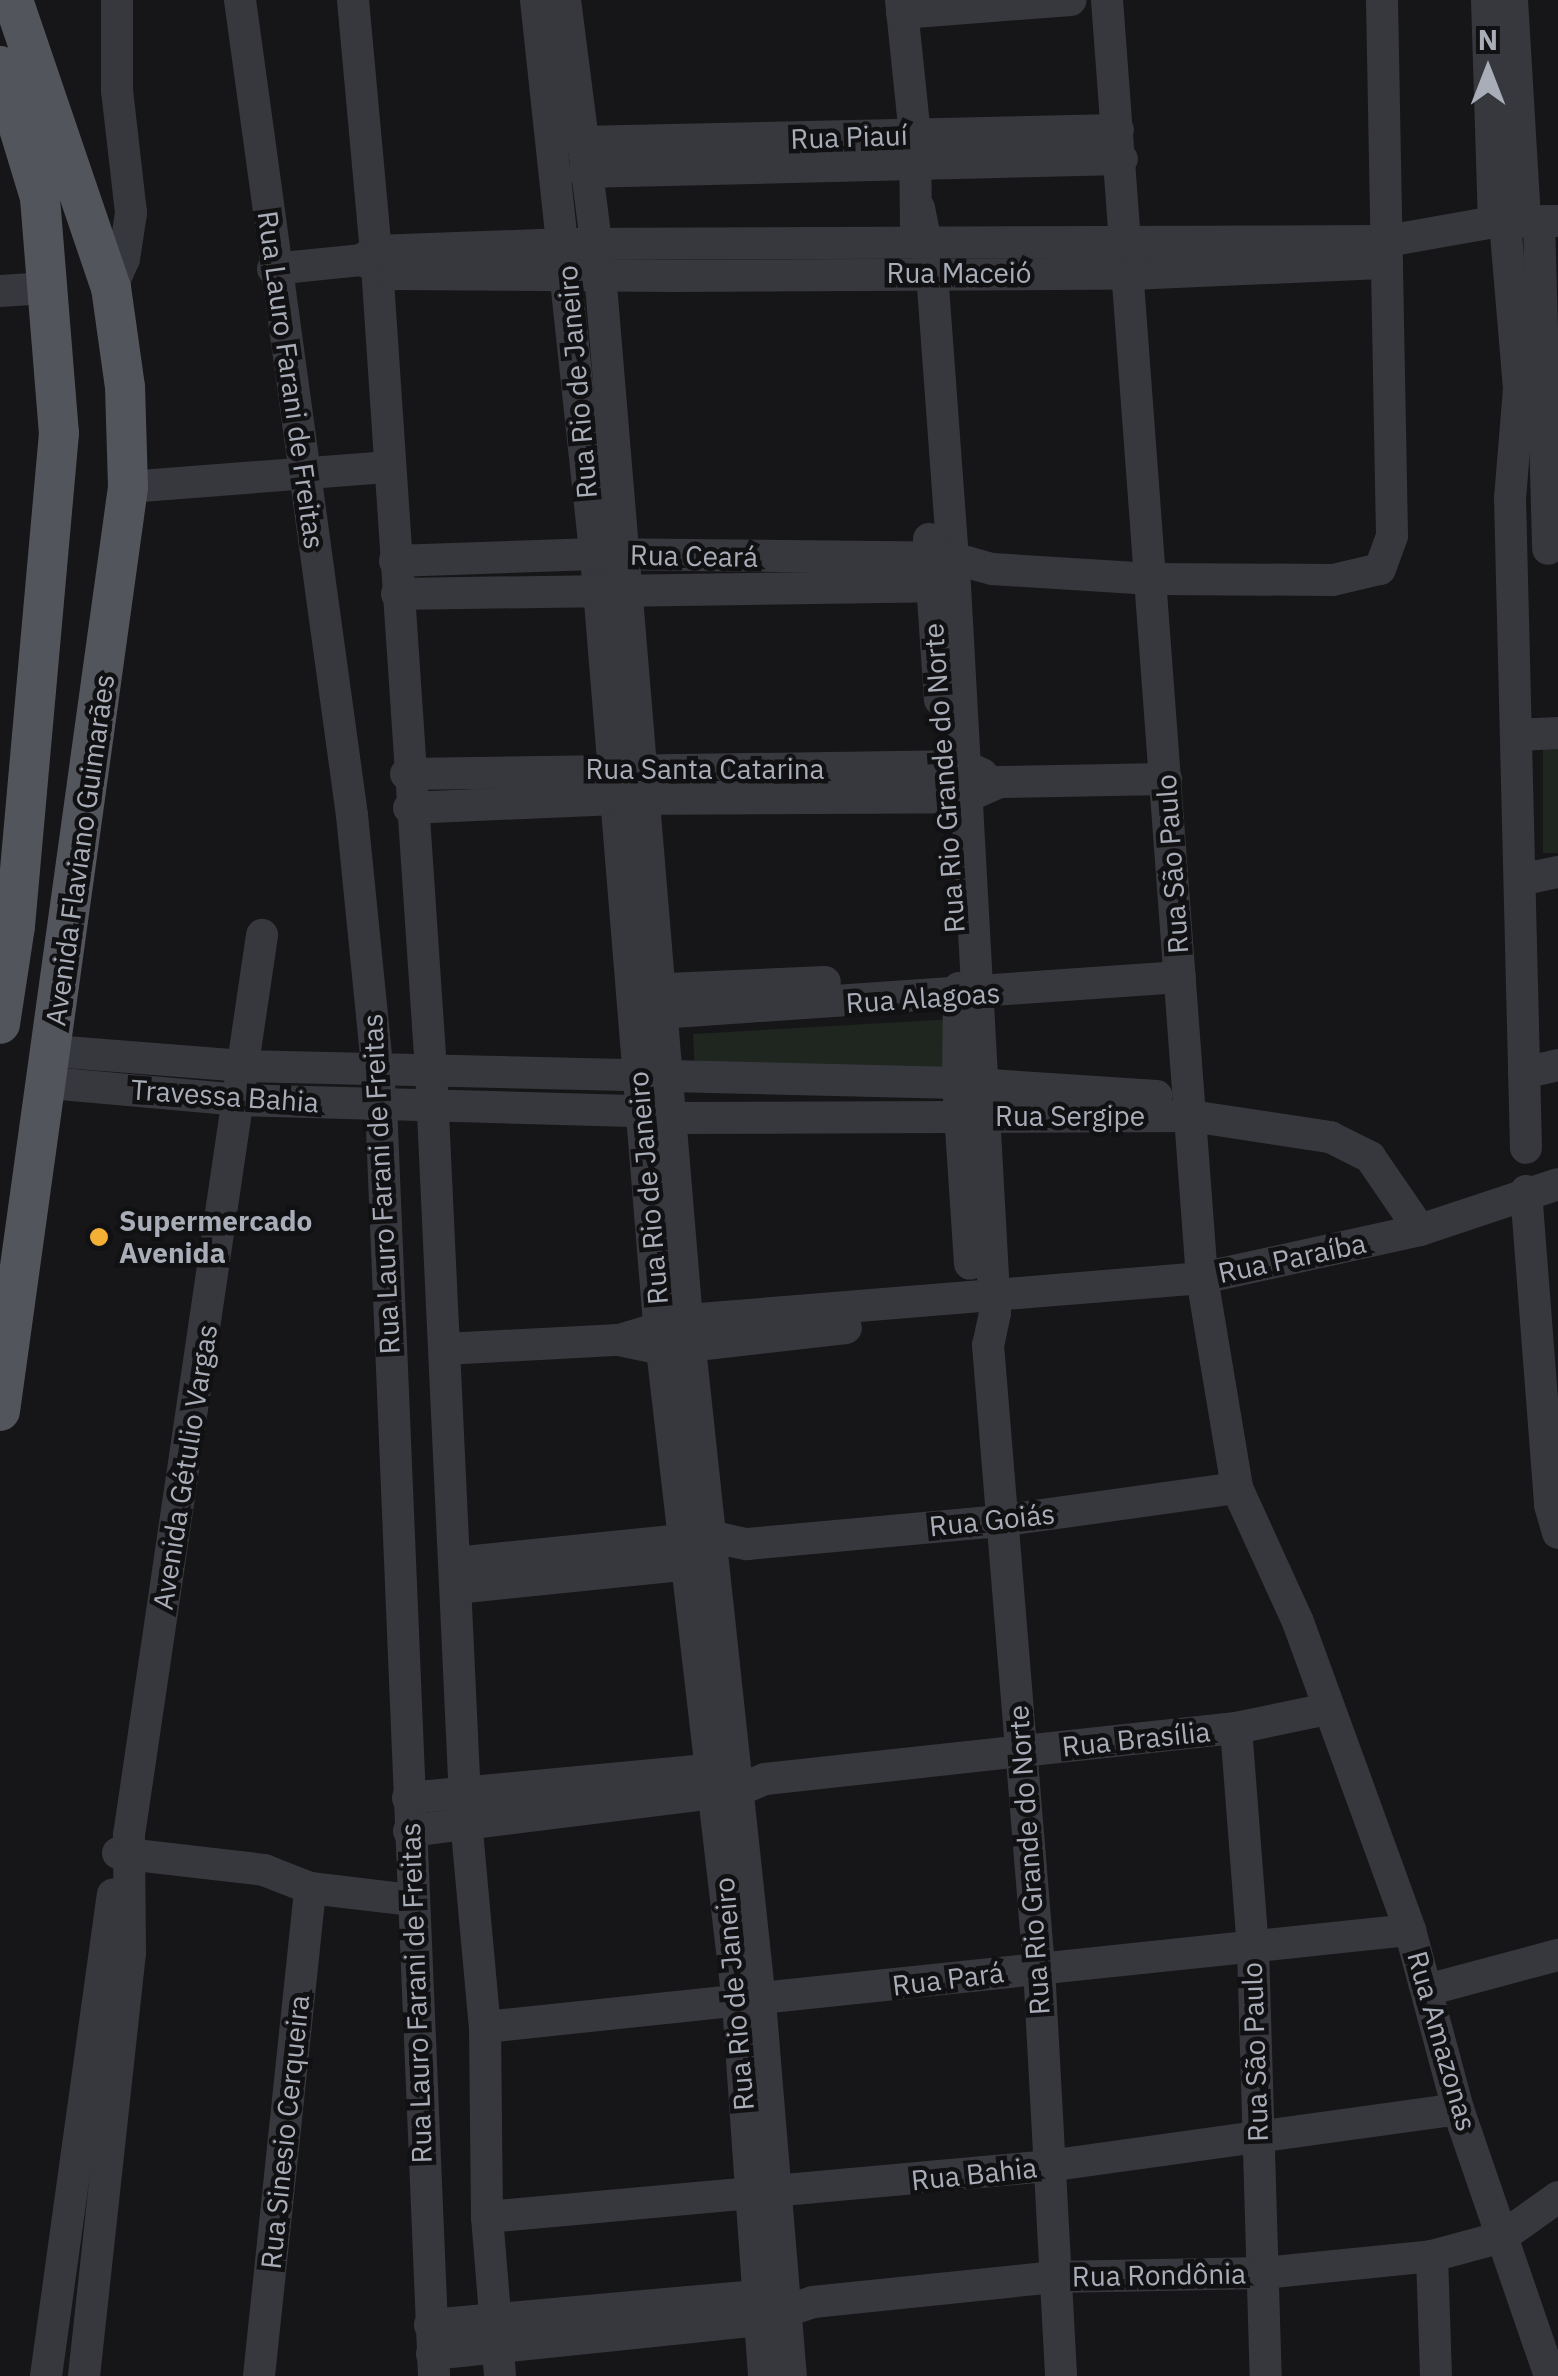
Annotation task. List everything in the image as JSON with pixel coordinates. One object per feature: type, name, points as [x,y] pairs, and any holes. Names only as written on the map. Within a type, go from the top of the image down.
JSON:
[{"type":"main road","name":"Avenida Flaviano Guimarães","points":[[1,1392],[51,1067],[128,486],[125,386],[109,288],[13,0]]},
{"type":"main road","name":"Avenida Flaviano Guimarães","points":[[0,66],[36,170],[47,291],[57,493],[0,1024]]},
{"type":"main road","points":[[78,258],[109,288],[96,327],[80,331],[66,327],[47,291],[78,258]]},
{"type":"street","name":"Avenida Flaviano Guimarães","points":[[109,288],[124,259],[131,213],[117,91],[118,0]]},
{"type":"street","name":"Rua Lauro Farani de Freitas","points":[[240,0],[273,270],[352,816],[381,1106],[410,1900],[432,2352]]},
{"type":"street","name":"Rua Lauro Farani de Freitas","points":[[352,0],[396,577],[406,774],[431,1070],[466,1807],[485,2027],[488,2217],[498,2348]]},
{"type":"street","name":"Rua Rio de Janeiro","points":[[536,0],[581,258],[614,589],[654,1078],[674,1118],[674,1334]]},
{"type":"street","name":"Rua Rio de Janeiro","points":[[566,0],[582,157],[581,258]]},
{"type":"street","points":[[902,6],[1071,0]]},
{"type":"street","name":"Rua São Paulo","points":[[1107,0],[1130,260],[1202,1278],[1237,1488],[1298,1622],[1328,1709]]},
{"type":"street","points":[[1382,0],[1386,252]]},
{"type":"street","points":[[1487,0],[1528,228]]},
{"type":"street","points":[[1512,0],[1553,549],[1512,550]]},
{"type":"street","name":"Rua Rio Grande do Norte","points":[[902,6],[916,150],[949,663],[969,985],[972,1100],[990,1309],[999,1521],[1039,1968],[1061,2376]]},
{"type":"street","name":"Rua Piauí","points":[[582,157],[1120,144]]},
{"type":"street","name":"Rua Maceió","points":[[273,270],[371,260],[1130,260],[1386,252],[1528,228]]},
{"type":"street","name":"Rua Ceará","points":[[396,577],[498,575],[614,589],[992,569],[1152,578],[1333,580],[1369,573],[1387,560],[1386,252]]},
{"type":"street","points":[[0,291],[47,291]]},
{"type":"street","points":[[1526,1148],[1512,550],[1540,360]]},
{"type":"street","points":[[128,486],[388,467]]},
{"type":"street","name":"Rua Ceará","points":[[498,575],[609,555],[942,572]]},
{"type":"street","points":[[1516,735],[1558,733]]},
{"type":"street","points":[[504,771],[506,804]]},
{"type":"street","name":"Rua Santa Catarina","points":[[406,774],[504,771],[631,784],[1166,779]]},
{"type":"street","name":"Rua Santa Catarina","points":[[409,808],[506,804],[631,784]]},
{"type":"street","points":[[1520,880],[1558,872]]},
{"type":"street","name":"Avenida Gétulio Vargas","points":[[86,2361],[127,1847],[262,935]]},
{"type":"street","name":"Rua Alagoas","points":[[649,1002],[969,985],[1180,968]]},
{"type":"street","points":[[1524,1073],[1558,1065]]},
{"type":"street","name":"Travessa Bahia","points":[[51,1067],[244,1066],[654,1078]]},
{"type":"street","name":"Travessa Bahia","points":[[51,1067],[240,1100],[640,1111],[674,1118]]},
{"type":"street","name":"Rua Rio de Janeiro","points":[[654,1078],[640,1111],[733,1779],[763,2196],[792,2376]]},
{"type":"street","name":"Rua Sergipe","points":[[654,1078],[814,1085],[972,1100],[1189,1107],[1330,1137],[1370,1157],[1420,1230]]},
{"type":"street","points":[[814,1085],[816,1122]]},
{"type":"street","name":"Rua Sergipe","points":[[674,1118],[816,1122],[972,1100]]},
{"type":"street","name":"Rua Paraíba","points":[[445,1349],[619,1340],[990,1309],[1202,1278],[1420,1230],[1558,1184]]},
{"type":"street","points":[[1526,1192],[1551,1369],[1550,1505],[1558,1533]]},
{"type":"street","name":"Rua Goiás","points":[[455,1575],[999,1521],[1237,1488]]},
{"type":"street","name":"Rua Brasília","points":[[408,1815],[1236,1728],[1328,1709]]},
{"type":"street","name":"Rua Amazonas","points":[[1328,1709],[1410,1930],[1458,2108],[1550,2376]]},
{"type":"street","name":"Rua São Paulo","points":[[1236,1728],[1253,1949],[1266,2376]]},
{"type":"street","points":[[127,1847],[264,1870],[310,1888],[410,1900]]},
{"type":"street","name":"Rua Sinesio Cerqueira","points":[[260,2376],[310,1888]]},
{"type":"street","name":"Rua Pará","points":[[485,2027],[1410,1930]]},
{"type":"street","name":"Avenida Gétulio Vargas","points":[[46,2376],[119,1952]]},
{"type":"street","points":[[1427,1990],[1558,1955]]},
{"type":"street","name":"Rua Bahia","points":[[488,2217],[763,2196],[1048,2166],[1258,2141],[1458,2108]]},
{"type":"street","points":[[1502,2237],[1558,2197]]},
{"type":"street","name":"Rua Rondônia","points":[[432,2352],[498,2348],[779,2305],[1055,2277],[1263,2273],[1432,2256],[1502,2237]]},
{"type":"street","points":[[1432,2256],[1436,2376]]},
{"type":"street","name":"Rua Rio de Janeiro","points":[[764,2376],[779,2305]]},
{"type":"street","points":[[51,2341],[86,2361]]},
{"type":"shaded area","points":[[1543,745],[1558,745],[1558,853],[1543,853]]},
{"type":"shaded area","points":[[954,1019],[954,1072],[695,1073],[693,1034]]},
{"type":"place","name":"Supermercado Avenida","points":[[99,1237]]}]
